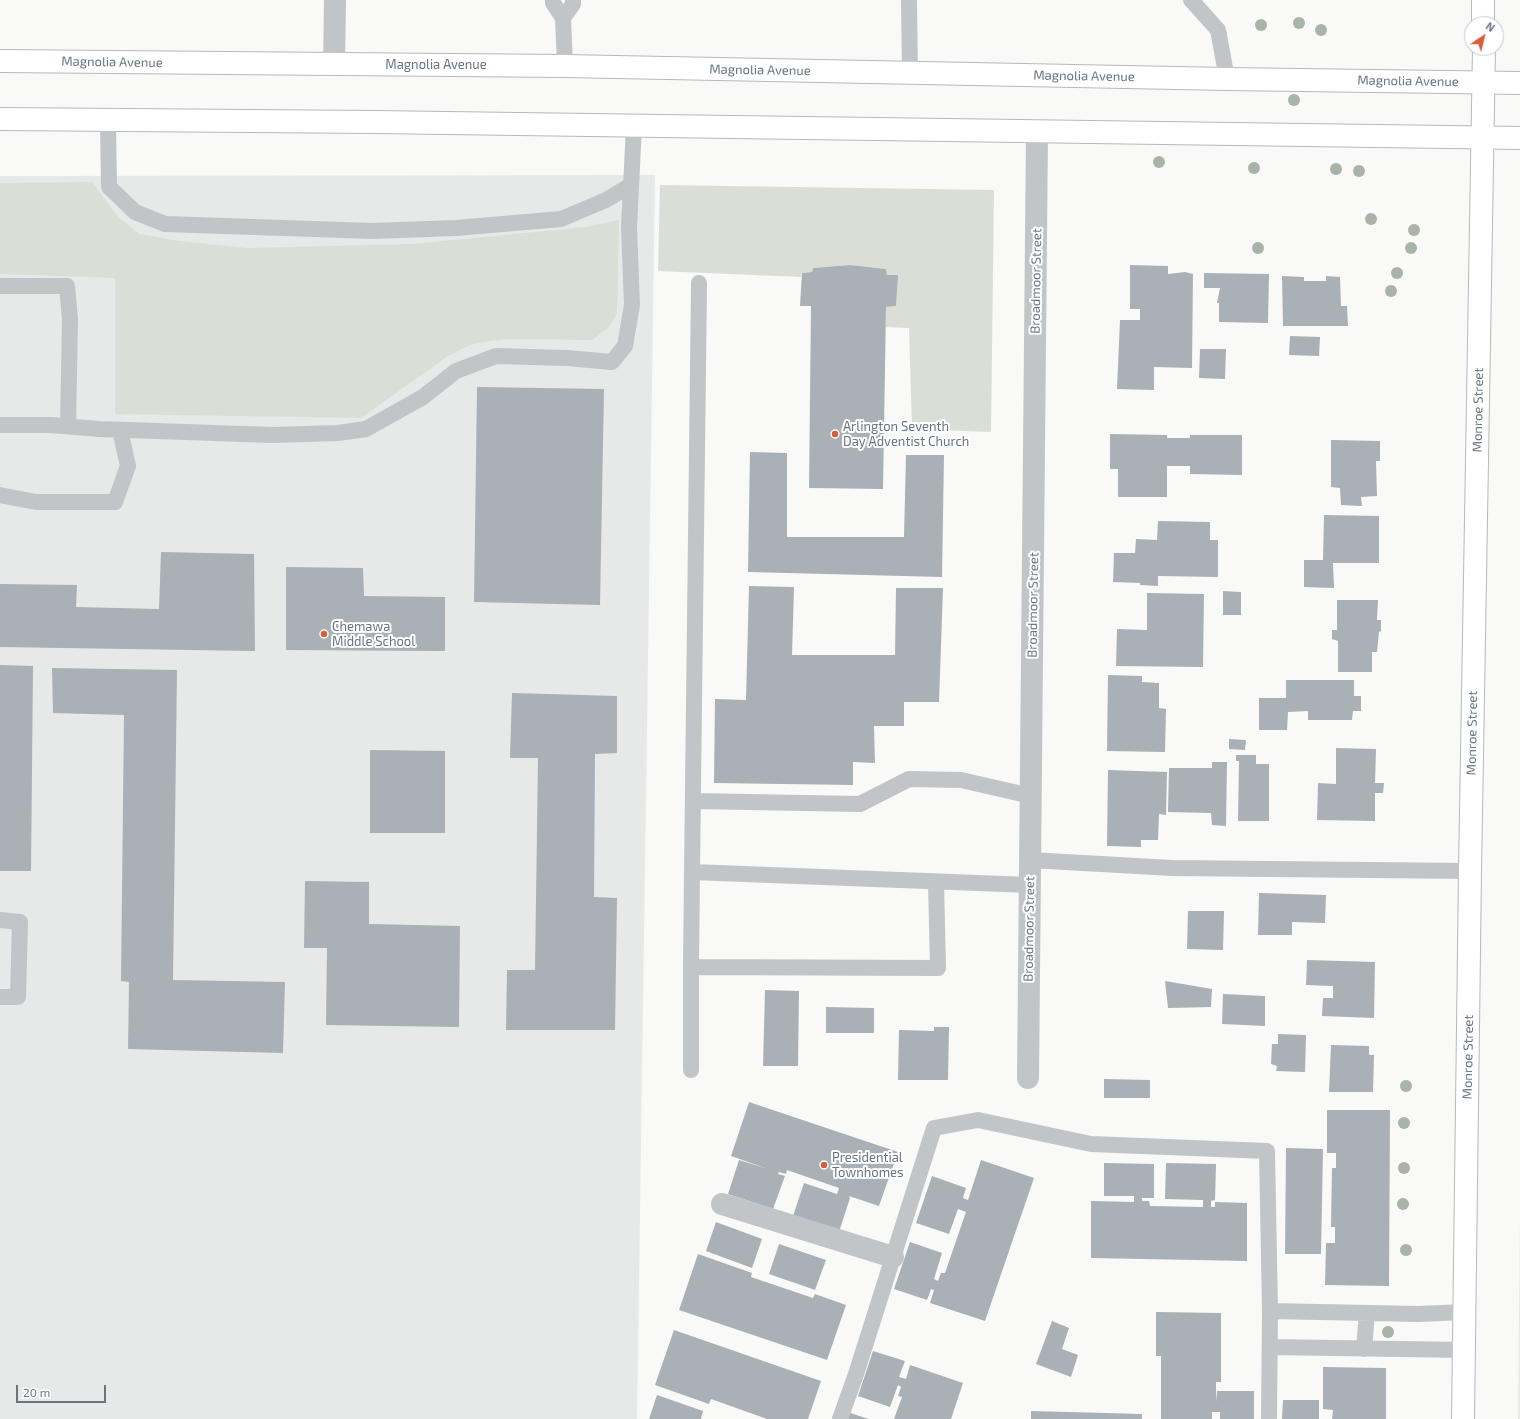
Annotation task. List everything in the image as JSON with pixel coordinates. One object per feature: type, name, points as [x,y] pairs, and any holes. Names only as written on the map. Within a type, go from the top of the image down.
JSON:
[{"type":"main road","points":[[1483,0],[1483,16]]},
{"type":"main road","name":"Monroe Street","points":[[1463,1419],[1466,1312],[1470,871],[1484,56]]},
{"type":"main road","name":"Magnolia Avenue","points":[[0,61],[565,66],[1227,79],[1520,83]]},
{"type":"main road","points":[[0,119],[1520,138]]},
{"type":"street","points":[[334,65],[335,0]]},
{"type":"street","name":"Broadmoor Street","points":[[1028,1078],[1037,132]]},
{"type":"street","points":[[722,1204],[893,1257]]},
{"type":"lane","points":[[553,0],[553,3],[564,18]]},
{"type":"lane","points":[[565,66],[564,18],[573,4],[573,0]]},
{"type":"lane","points":[[909,0],[910,73]]},
{"type":"lane","points":[[1191,0],[1218,30],[1227,79]]},
{"type":"lane","points":[[108,120],[109,187],[135,212],[165,224],[372,231],[456,228],[561,219],[606,200],[631,184]]},
{"type":"lane","points":[[0,425],[68,426],[120,430],[272,436],[338,434],[366,430],[423,397],[456,371],[496,356],[567,358],[612,362],[625,346],[632,305],[629,227],[634,126]]},
{"type":"lane","points":[[691,1070],[699,283]]},
{"type":"lane","points":[[0,286],[67,286],[70,319],[68,426]]},
{"type":"lane","points":[[0,495],[36,502],[115,502],[128,466],[120,430]]},
{"type":"lane","points":[[693,801],[860,804],[909,779],[961,780],[1031,796]]},
{"type":"lane","points":[[1030,860],[1172,868],[1470,871]]},
{"type":"lane","points":[[692,872],[1030,885]]},
{"type":"lane","points":[[691,967],[938,968],[936,882]]},
{"type":"lane","points":[[0,920],[20,922],[18,997],[0,997]]},
{"type":"lane","points":[[840,1419],[934,1128],[978,1120],[1091,1144],[1267,1151],[1270,1311],[1269,1419]]},
{"type":"lane","points":[[1270,1311],[1367,1313],[1466,1312]]},
{"type":"lane","points":[[1364,1349],[1367,1313]]},
{"type":"lane","points":[[1270,1347],[1465,1350]]},
{"type":"shaded area","name":"Chemawa Middle School","points":[[655,175],[637,1419],[0,1419],[0,176]]},
{"type":"shaded area","points":[[92,182],[118,217],[139,234],[179,241],[247,248],[412,244],[586,227],[619,220],[617,314],[608,328],[592,340],[505,339],[472,344],[448,356],[361,418],[115,414],[115,278],[0,274],[0,183]]},
{"type":"shaded area","points":[[660,185],[994,190],[991,432],[912,429],[909,328],[886,327],[886,307],[896,306],[897,275],[887,275],[886,269],[850,265],[813,268],[812,272],[802,273],[801,277],[658,271]]},
{"type":"shaded area","points":[[1520,1211],[1520,1419],[1518,1419]]},
{"type":"building","points":[[850,265],[886,269],[887,275],[898,275],[896,306],[886,307],[883,489],[809,488],[811,306],[800,306],[802,273],[812,272],[813,268]]},
{"type":"building","points":[[1130,265],[1168,266],[1168,274],[1185,272],[1193,274],[1192,368],[1154,367],[1154,390],[1117,389],[1120,320],[1140,320],[1140,309],[1130,309]]},
{"type":"building","points":[[1204,273],[1269,274],[1268,323],[1219,322],[1219,303],[1217,303],[1220,288],[1204,288]]},
{"type":"building","points":[[1282,276],[1304,277],[1304,281],[1326,281],[1326,276],[1340,277],[1341,306],[1347,306],[1348,326],[1283,326]]},
{"type":"building","points":[[1290,336],[1320,337],[1319,356],[1289,355]]},
{"type":"building","points":[[1200,349],[1226,349],[1225,379],[1199,378]]},
{"type":"building","points":[[477,387],[604,389],[600,605],[474,602]]},
{"type":"building","points":[[1110,434],[1167,435],[1167,438],[1190,438],[1190,435],[1242,435],[1242,475],[1190,474],[1190,466],[1167,466],[1167,497],[1118,497],[1118,469],[1110,469]]},
{"type":"building","points":[[1331,440],[1380,441],[1380,461],[1376,461],[1377,496],[1361,497],[1362,506],[1341,505],[1340,488],[1331,487]]},
{"type":"building","points":[[750,452],[787,453],[787,537],[904,537],[906,455],[944,455],[942,577],[748,572]]},
{"type":"building","points":[[1324,515],[1379,516],[1379,563],[1333,563],[1334,588],[1304,587],[1304,560],[1323,560]]},
{"type":"building","points":[[1158,521],[1210,522],[1210,540],[1218,540],[1218,577],[1158,576],[1158,586],[1140,585],[1140,583],[1113,582],[1114,553],[1135,553],[1136,539],[1157,540]]},
{"type":"building","points":[[161,552],[254,554],[255,651],[0,647],[0,584],[77,585],[76,607],[159,609]]},
{"type":"building","points":[[286,567],[363,568],[364,596],[445,597],[445,651],[286,650]]},
{"type":"building","points":[[749,586],[794,587],[792,655],[895,655],[896,588],[943,588],[939,702],[904,702],[904,726],[874,726],[875,763],[853,762],[853,785],[714,783],[715,699],[746,700]]},
{"type":"building","points":[[1223,591],[1241,592],[1241,615],[1223,615]]},
{"type":"building","points":[[1147,593],[1204,594],[1203,667],[1116,666],[1117,629],[1147,630]]},
{"type":"building","points":[[1337,600],[1378,600],[1377,620],[1381,620],[1381,631],[1379,632],[1377,652],[1372,652],[1372,672],[1338,672],[1338,641],[1332,639],[1332,630],[1337,630]]},
{"type":"building","points":[[0,665],[33,666],[31,871],[0,871]]},
{"type":"building","points":[[52,668],[177,670],[173,980],[285,982],[283,1053],[128,1049],[129,982],[121,981],[124,715],[53,713]]},
{"type":"building","points":[[1108,675],[1142,676],[1142,682],[1159,683],[1159,708],[1166,709],[1165,752],[1107,751]]},
{"type":"building","points":[[1286,680],[1354,680],[1354,696],[1361,696],[1361,711],[1353,711],[1352,720],[1308,720],[1308,711],[1288,712],[1287,730],[1259,730],[1259,698],[1286,698]]},
{"type":"building","points":[[512,693],[617,696],[617,753],[595,754],[594,897],[617,898],[615,1030],[506,1030],[507,970],[535,970],[538,758],[510,758]]},
{"type":"building","points":[[1229,739],[1246,740],[1245,750],[1229,749]]},
{"type":"building","points":[[1336,748],[1376,749],[1375,783],[1384,783],[1383,793],[1375,793],[1375,821],[1317,820],[1318,783],[1336,784]]},
{"type":"building","points":[[370,750],[445,751],[445,833],[370,833]]},
{"type":"building","points":[[1236,755],[1256,755],[1256,764],[1269,764],[1269,821],[1238,821],[1239,761],[1236,761]]},
{"type":"building","points":[[1212,762],[1227,762],[1226,826],[1212,825],[1211,813],[1168,812],[1169,768],[1212,768]]},
{"type":"building","points":[[1108,770],[1167,772],[1166,815],[1159,814],[1158,840],[1141,840],[1141,847],[1107,846]]},
{"type":"building","points":[[305,881],[369,882],[369,924],[460,926],[459,1027],[326,1025],[327,948],[304,948]]},
{"type":"building","points":[[1259,893],[1326,895],[1325,923],[1292,922],[1292,935],[1258,935]]},
{"type":"building","points":[[1188,911],[1224,911],[1223,950],[1187,949]]},
{"type":"building","points":[[1307,960],[1375,962],[1374,1018],[1322,1016],[1323,998],[1333,998],[1333,986],[1306,985]]},
{"type":"building","points":[[1165,981],[1212,989],[1211,1007],[1168,1008]]},
{"type":"building","points":[[765,990],[799,991],[798,1066],[763,1066]]},
{"type":"building","points":[[1223,994],[1265,996],[1265,1026],[1222,1024]]},
{"type":"building","points":[[826,1007],[874,1008],[874,1033],[826,1033]]},
{"type":"building","points":[[934,1027],[949,1027],[948,1080],[898,1080],[899,1030],[934,1031]]},
{"type":"building","points":[[1278,1034],[1306,1035],[1305,1072],[1276,1071],[1277,1066],[1271,1064],[1272,1044],[1278,1044]]},
{"type":"building","points":[[1331,1045],[1369,1046],[1369,1055],[1374,1055],[1373,1092],[1329,1092]]},
{"type":"building","points":[[1104,1079],[1150,1080],[1150,1098],[1104,1098]]},
{"type":"building","name":"Presidential Townhomes","points":[[749,1102],[898,1152],[879,1206],[849,1196],[850,1198],[839,1232],[793,1216],[804,1183],[837,1194],[839,1188],[787,1170],[786,1174],[779,1172],[778,1174],[785,1176],[773,1209],[728,1194],[739,1160],[768,1169],[731,1156]]},
{"type":"building","points":[[1327,1110],[1390,1110],[1389,1286],[1325,1285],[1326,1243],[1335,1243],[1335,1227],[1331,1227],[1332,1168],[1336,1168],[1336,1153],[1327,1153]]},
{"type":"building","points":[[1286,1148],[1323,1149],[1321,1254],[1285,1254]]},
{"type":"building","name":"Presidential Townhomes","points":[[981,1160],[1034,1178],[985,1321],[930,1303],[934,1290],[931,1289],[927,1300],[894,1289],[910,1242],[942,1253],[934,1279],[938,1281],[941,1273],[945,1273],[966,1212],[958,1209],[949,1234],[916,1223],[932,1176],[966,1188],[963,1198],[968,1200]]},
{"type":"building","points":[[1104,1163],[1154,1164],[1154,1198],[1142,1198],[1142,1201],[1149,1201],[1150,1206],[1203,1207],[1203,1200],[1165,1199],[1166,1163],[1216,1164],[1215,1200],[1211,1201],[1211,1207],[1215,1207],[1215,1202],[1247,1203],[1247,1261],[1091,1258],[1091,1201],[1134,1202],[1134,1196],[1104,1196]]},
{"type":"building","points":[[716,1222],[762,1239],[752,1268],[706,1251]]},
{"type":"building","points":[[779,1244],[826,1260],[815,1290],[769,1274]]},
{"type":"building","points":[[698,1254],[752,1273],[751,1277],[813,1298],[815,1294],[846,1305],[827,1360],[679,1310]]},
{"type":"building","points":[[1156,1312],[1221,1313],[1221,1382],[1216,1382],[1216,1402],[1217,1391],[1254,1391],[1254,1419],[1220,1419],[1220,1412],[1212,1412],[1212,1419],[1161,1419],[1161,1356],[1156,1356]]},
{"type":"building","points":[[1052,1321],[1069,1328],[1062,1349],[1078,1355],[1071,1377],[1036,1364]]},
{"type":"building","points":[[674,1330],[821,1381],[808,1419],[767,1419],[711,1399],[709,1404],[655,1385]]},
{"type":"building","points":[[873,1351],[905,1361],[899,1377],[906,1379],[910,1365],[963,1383],[951,1419],[894,1419],[902,1397],[898,1396],[901,1387],[898,1385],[890,1407],[858,1396]]},
{"type":"building","points":[[1323,1367],[1386,1368],[1386,1419],[1332,1419],[1333,1410],[1323,1409]]},
{"type":"building","points":[[657,1395],[703,1411],[701,1419],[649,1419]]},
{"type":"building","points":[[1283,1400],[1319,1400],[1319,1419],[1282,1419]]},
{"type":"building","points":[[1031,1411],[1142,1414],[1142,1419],[1031,1419]]},
{"type":"building","points":[[850,1413],[869,1419],[848,1419]]},
{"type":"place","name":"Arlington Seventh Day Adventist Church","points":[[835,434]]},
{"type":"place","name":"Chemawa Middle School","points":[[324,634]]},
{"type":"place","name":"Presidential Townhomes","points":[[824,1165]]}]
